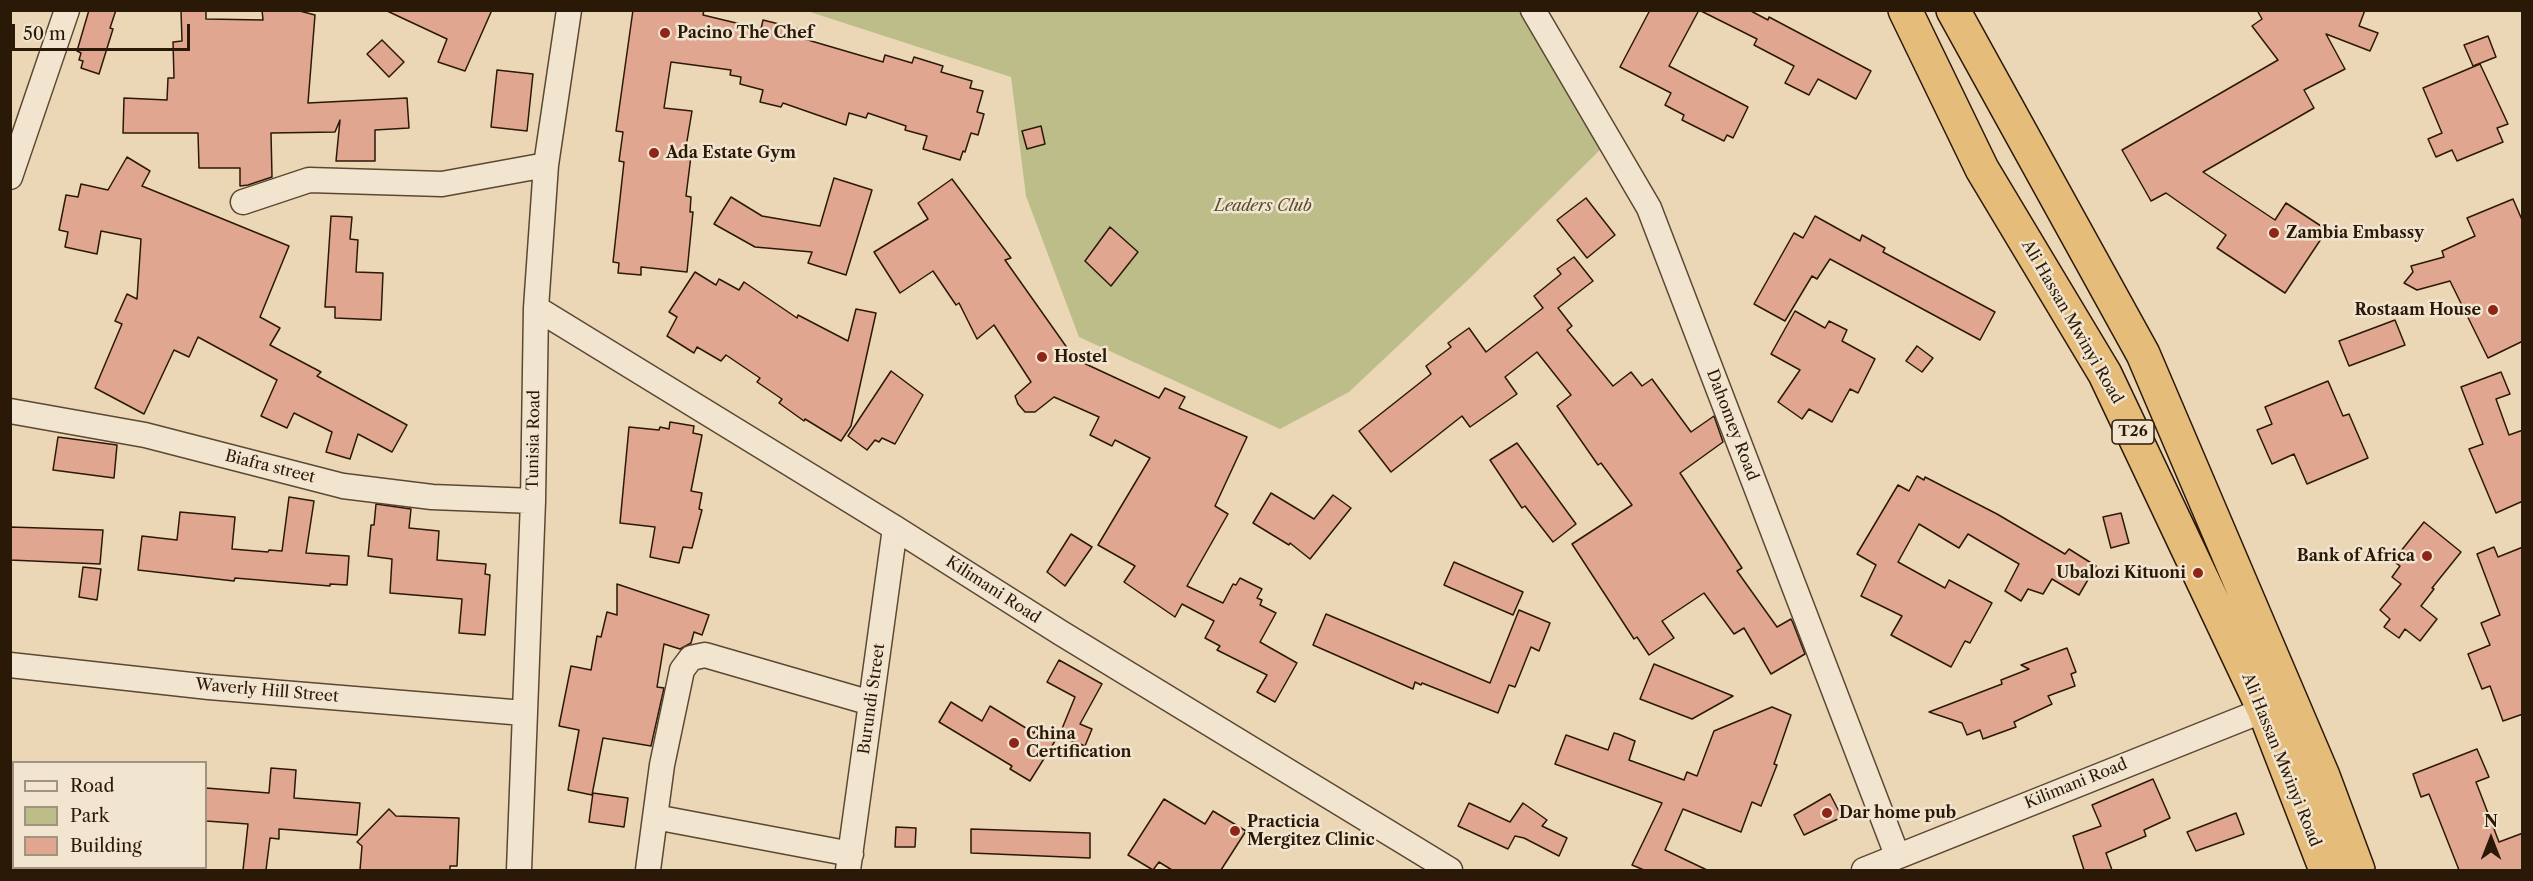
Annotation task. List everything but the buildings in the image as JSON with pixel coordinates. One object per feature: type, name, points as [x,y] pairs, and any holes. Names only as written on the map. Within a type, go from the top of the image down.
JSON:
[{"type":"highway","name":"Ali Hassan Mwinyi Road","points":[[1905,10],[1982,169],[2105,374],[2277,705],[2323,776],[2358,870]]},
{"type":"highway","name":"Ali Hassan Mwinyi Road","points":[[1953,10],[2143,354],[2277,705],[2326,870]]},
{"type":"street","points":[[10,177],[67,10]]},
{"type":"street","name":"Tunisia Road","points":[[519,870],[533,501],[536,308],[546,165],[569,10]]},
{"type":"street","name":"Dahomey Road","points":[[1533,10],[1649,208],[1897,855]]},
{"type":"street","points":[[243,202],[309,180],[442,184],[546,165]]},
{"type":"street","name":"Kilimani Road","points":[[536,308],[895,528],[1061,633],[1450,870]]},
{"type":"street","name":"Biafra street","points":[[10,411],[145,435],[344,486],[432,497],[533,501]]},
{"type":"street","name":"Burundi Street","points":[[850,862],[895,528]]},
{"type":"street","points":[[648,870],[662,765],[682,670],[691,658],[705,655],[871,703]]},
{"type":"street","name":"Waverly Hill Street","points":[[10,665],[208,687],[524,713]]},
{"type":"street","name":"Kilimani Road","points":[[1864,870],[2277,705]]},
{"type":"street","points":[[655,817],[850,862]]},
{"type":"green space","name":"Leaders Club","points":[[807,11],[1519,11],[1603,147],[1470,278],[1349,392],[1280,429],[1079,337],[1026,196],[1011,77]]},
{"type":"place","name":"Pacino The Chef","points":[[665,33]]},
{"type":"place","name":"Ada Estate Gym","points":[[654,153]]},
{"type":"place","name":"Zambia Embassy","points":[[2274,233]]},
{"type":"place","name":"Rostaam House","points":[[2493,310]]},
{"type":"place","name":"Hostel","points":[[1042,357]]},
{"type":"place","name":"Bank of Africa","points":[[2427,556]]},
{"type":"place","name":"Ubalozi Kituoni","points":[[2198,573]]},
{"type":"place","name":"China Certification","points":[[1014,743]]},
{"type":"place","name":"Dar home pub","points":[[1827,813]]},
{"type":"place","name":"Practicia Mergitez Clinic","points":[[1235,831]]}]
